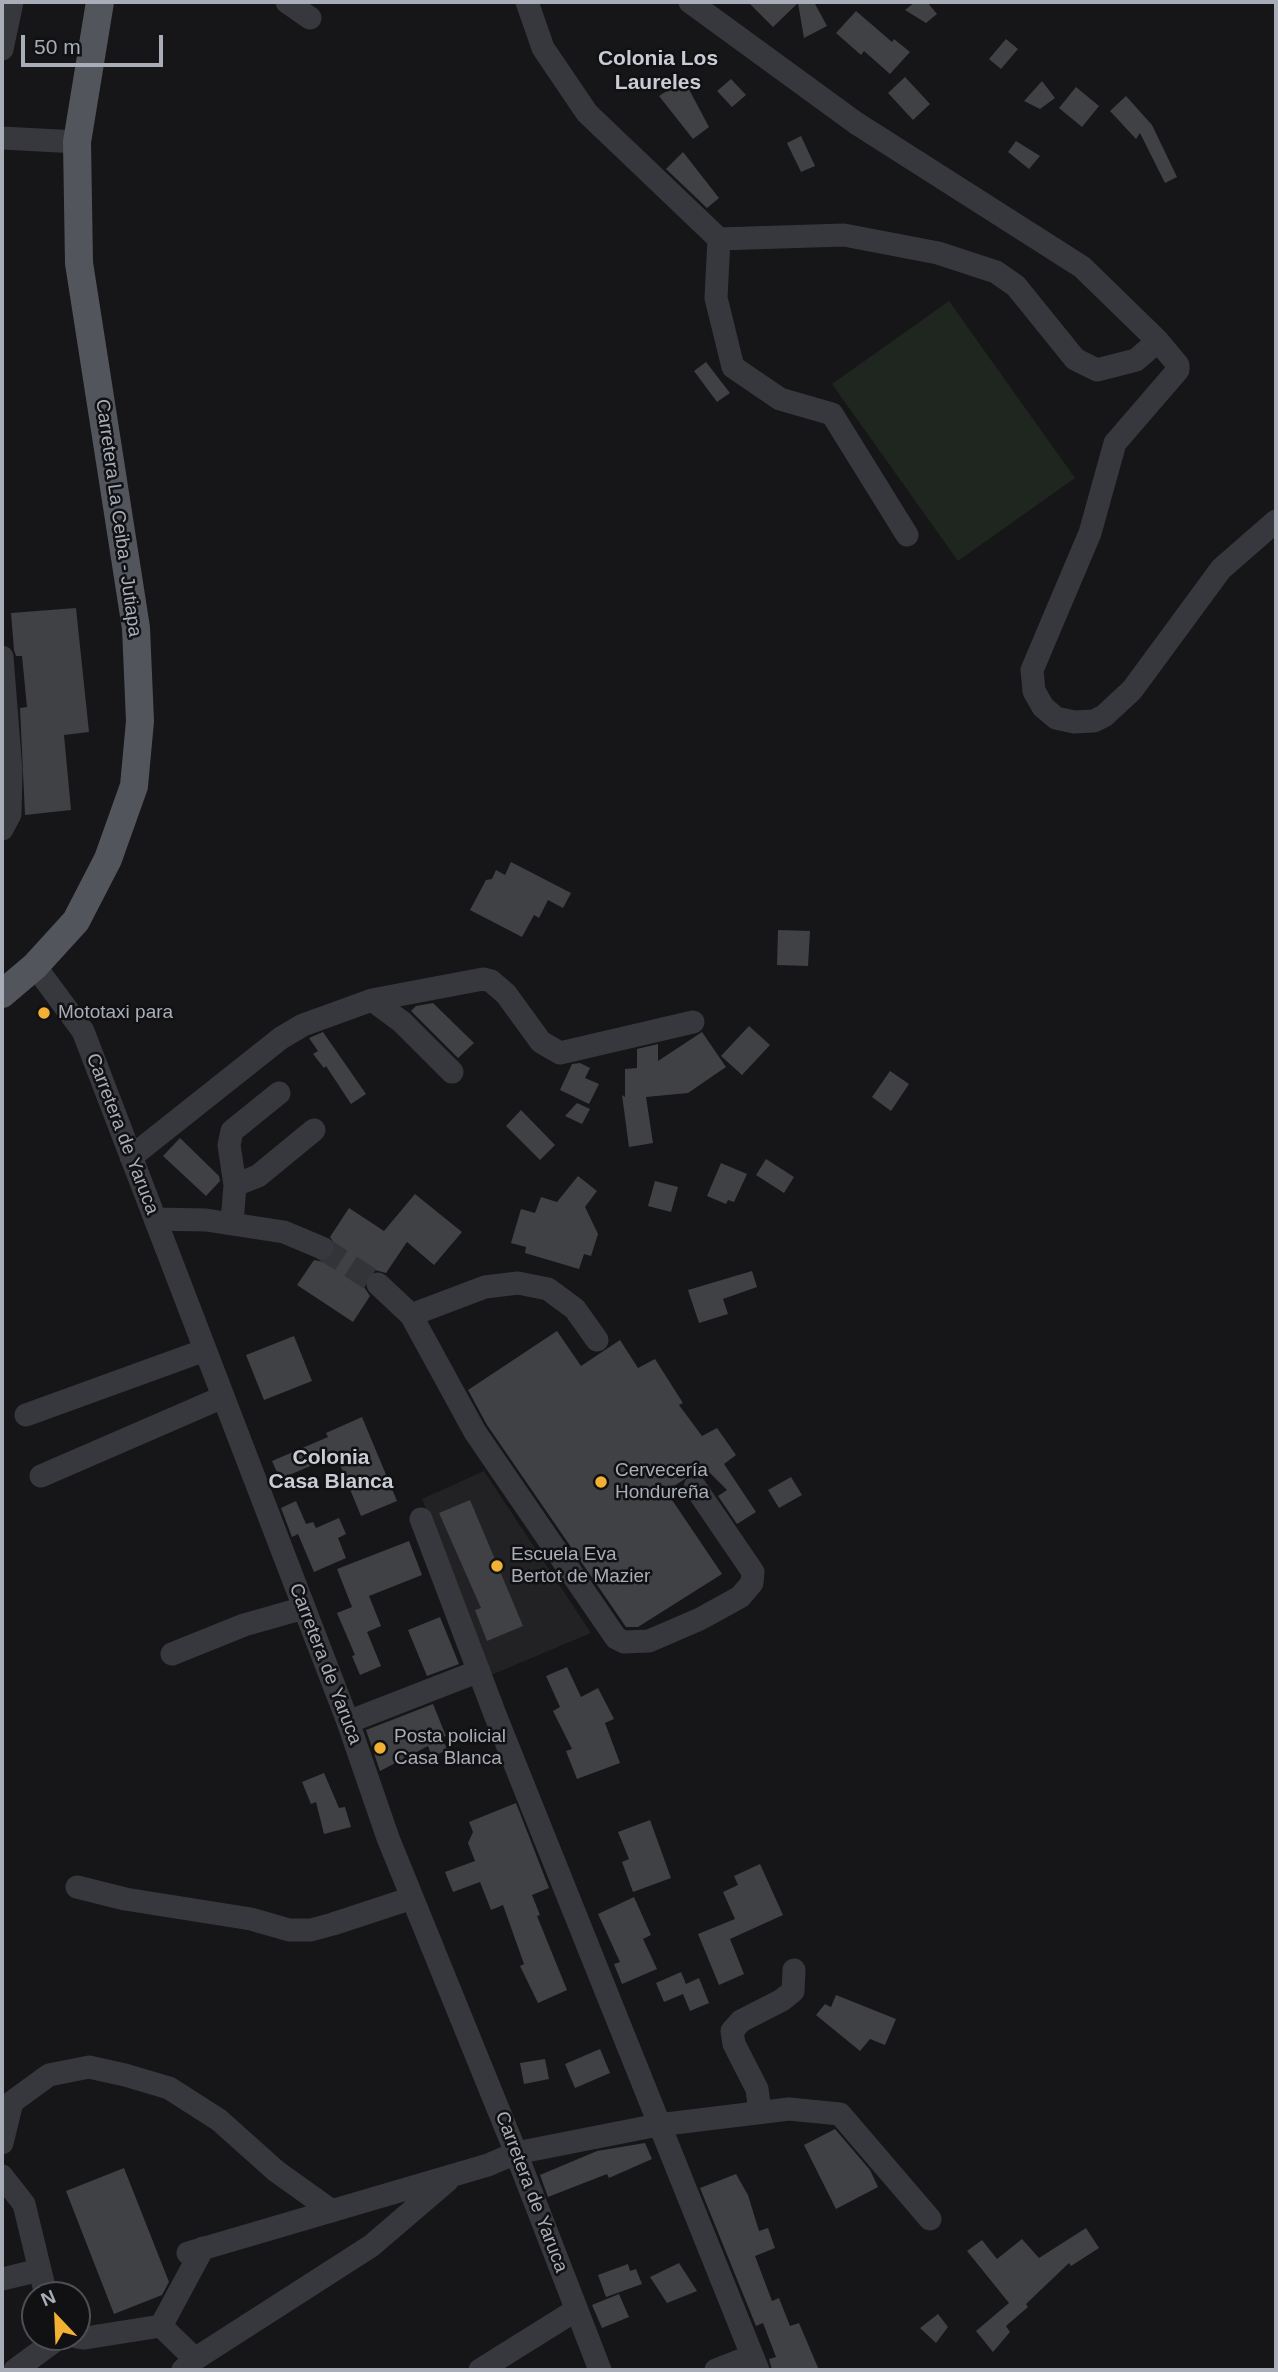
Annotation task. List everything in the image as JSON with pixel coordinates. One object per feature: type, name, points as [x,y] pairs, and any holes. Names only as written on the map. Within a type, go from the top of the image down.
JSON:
[{"type":"main road","name":"Carretera La Ceiba - Jutiapa","points":[[2,994],[35,967],[76,921],[108,859],[134,786],[140,721],[136,628],[79,262],[77,142],[100,2]]},
{"type":"street","points":[[2,49],[12,2]]},
{"type":"street","points":[[527,2],[543,48],[587,113],[719,239],[844,235],[938,253],[996,272],[1016,286],[1075,359],[1097,370],[1136,360],[1158,341]]},
{"type":"street","points":[[690,2],[856,123],[1082,267],[1158,341],[1178,365],[1178,370],[1115,443],[1090,533],[1032,670],[1034,691],[1043,707],[1056,718],[1074,722],[1094,721],[1104,716],[1132,690],[1221,569],[1276,521]]},
{"type":"street","points":[[2,138],[77,142]]},
{"type":"street","points":[[719,239],[716,298],[733,367],[780,399],[832,414],[907,535]]},
{"type":"street","points":[[2,657],[11,771],[9,814],[2,829]]},
{"type":"street","name":"Carretera de Yaruca","points":[[35,967],[83,1031],[348,1722],[412,1898],[516,2153],[600,2370]]},
{"type":"street","points":[[131,1157],[281,1038],[303,1025],[372,1000],[474,978],[491,981],[506,994],[541,1042],[560,1053],[693,1022]]},
{"type":"street","points":[[372,1000],[402,1023],[452,1072]]},
{"type":"street","points":[[232,1223],[234,1185],[229,1145],[232,1131],[279,1093]]},
{"type":"street","points":[[234,1185],[258,1176],[314,1130]]},
{"type":"street","points":[[155,1219],[206,1220],[284,1231],[322,1248]]},
{"type":"street","points":[[411,1315],[485,1287],[518,1283],[548,1289],[575,1310],[597,1340]]},
{"type":"street","points":[[378,1284],[411,1315],[475,1432],[616,1638],[624,1642],[649,1641],[700,1619],[740,1597],[752,1583],[753,1572],[695,1487]]},
{"type":"street","points":[[26,1415],[205,1350]]},
{"type":"street","points":[[41,1476],[223,1396]]},
{"type":"street","points":[[421,1520],[478,1671],[755,2363],[716,2370]]},
{"type":"street","points":[[172,1654],[244,1625],[303,1608]]},
{"type":"street","points":[[348,1722],[478,1671]]},
{"type":"street","points":[[77,1887],[125,1899],[251,1919],[289,1930],[311,1930],[412,1898]]},
{"type":"street","points":[[760,2112],[757,2089],[734,2044],[732,2031],[741,2021],[782,2000],[793,1991],[794,1970]]},
{"type":"street","points":[[2,2143],[12,2102],[49,2075],[89,2067],[169,2088],[219,2120],[276,2171],[332,2211]]},
{"type":"street","points":[[161,2326],[196,2250],[455,2175],[516,2153],[658,2125],[789,2109],[840,2114],[930,2219]]},
{"type":"street","points":[[161,2326],[189,2365],[371,2246],[455,2175]]},
{"type":"street","points":[[2,2176],[24,2204],[43,2281]]},
{"type":"street","points":[[2,2279],[40,2270]]},
{"type":"street","points":[[480,2370],[576,2310]]},
{"type":"street","points":[[91,2337],[161,2326]]},
{"type":"street","points":[[15,2370],[41,2351]]},
{"type":"shaded area","points":[[949,301],[1075,478],[958,561],[832,384]]},
{"type":"shaded area","name":"Escuela Eva Bertot de Mazier","points":[[484,1471],[591,1633],[491,1675],[422,1499]]},
{"type":"building","points":[[748,2],[814,2],[827,26],[804,38],[798,3],[773,27]]},
{"type":"building","points":[[915,2],[927,2],[937,14],[926,23],[905,10]]},
{"type":"building","points":[[856,11],[892,42],[894,39],[910,52],[890,74],[864,51],[861,55],[836,33]]},
{"type":"building","points":[[1006,39],[1018,49],[1001,69],[989,59]]},
{"type":"building","points":[[905,77],[930,104],[913,120],[888,93]]},
{"type":"building","points":[[731,79],[746,95],[732,107],[717,91]]},
{"type":"building","points":[[684,80],[709,127],[693,139],[659,96]]},
{"type":"building","points":[[1042,81],[1055,98],[1040,109],[1024,101]]},
{"type":"building","points":[[1076,87],[1099,106],[1082,127],[1059,108]]},
{"type":"building","points":[[1126,96],[1152,125],[1177,177],[1165,183],[1140,133],[1136,139],[1110,111]]},
{"type":"building","points":[[801,136],[815,166],[801,172],[787,143]]},
{"type":"building","points":[[1016,141],[1040,156],[1029,169],[1008,152]]},
{"type":"building","points":[[683,152],[719,198],[707,208],[666,169]]},
{"type":"building","points":[[706,362],[730,393],[717,402],[694,371]]},
{"type":"building","points":[[76,608],[89,732],[64,735],[71,810],[25,815],[20,708],[27,707],[22,656],[16,656],[14,650],[11,613]]},
{"type":"building","points":[[511,862],[571,893],[563,908],[548,900],[539,918],[534,915],[522,937],[470,910],[486,880],[492,879],[496,870],[505,875]]},
{"type":"building","points":[[778,930],[810,931],[808,966],[777,965]]},
{"type":"building","points":[[433,1003],[474,1043],[458,1058],[411,1011],[416,1006]]},
{"type":"building","points":[[749,1026],[770,1045],[742,1075],[721,1056]]},
{"type":"building","points":[[323,1032],[366,1094],[351,1104],[326,1066],[324,1068],[313,1054],[318,1051],[309,1038]]},
{"type":"building","points":[[702,1032],[726,1067],[688,1093],[646,1097],[653,1143],[629,1147],[622,1095],[625,1097],[625,1069],[637,1068],[637,1049],[658,1044],[658,1061]]},
{"type":"building","points":[[580,1063],[590,1068],[585,1078],[599,1084],[589,1104],[560,1090],[572,1064]]},
{"type":"building","points":[[890,1071],[909,1084],[891,1111],[872,1097]]},
{"type":"building","points":[[577,1103],[590,1109],[582,1124],[565,1116]]},
{"type":"building","points":[[521,1110],[555,1145],[540,1160],[506,1126]]},
{"type":"building","points":[[180,1138],[219,1176],[220,1181],[206,1196],[163,1156]]},
{"type":"building","points":[[766,1159],[794,1177],[784,1193],[756,1175]]},
{"type":"building","points":[[721,1163],[747,1174],[734,1202],[728,1200],[726,1204],[707,1196]]},
{"type":"building","points":[[578,1176],[597,1191],[585,1207],[598,1234],[591,1256],[584,1254],[579,1269],[525,1253],[526,1247],[511,1243],[521,1209],[535,1213],[541,1197],[557,1202]]},
{"type":"building","points":[[655,1181],[678,1187],[671,1212],[648,1206]]},
{"type":"building","points":[[415,1194],[462,1232],[434,1265],[407,1242],[386,1273],[375,1270],[367,1275],[364,1287],[370,1296],[353,1322],[297,1285],[314,1260],[324,1262],[335,1254],[336,1246],[330,1237],[349,1208],[384,1231]]},
{"type":"building","points":[[752,1271],[757,1287],[723,1299],[728,1314],[699,1323],[688,1290]]},
{"type":"building","name":"Cervecería Hondureña","points":[[557,1331],[581,1366],[620,1340],[638,1368],[655,1359],[683,1403],[679,1405],[702,1436],[717,1428],[736,1455],[724,1464],[756,1512],[737,1524],[718,1496],[727,1490],[704,1467],[666,1491],[722,1574],[638,1627],[626,1627],[487,1425],[468,1390]]},
{"type":"building","points":[[294,1336],[312,1381],[264,1400],[246,1355]]},
{"type":"building","points":[[362,1417],[397,1501],[361,1516],[336,1455],[280,1479],[272,1461],[328,1437],[326,1433]]},
{"type":"building","points":[[791,1477],[802,1495],[779,1508],[768,1490]]},
{"type":"building","points":[[470,1500],[523,1626],[487,1641],[475,1610],[481,1608],[439,1513]]},
{"type":"building","points":[[296,1501],[306,1524],[313,1522],[316,1528],[339,1518],[346,1534],[338,1538],[346,1558],[314,1572],[298,1534],[292,1537],[281,1508]]},
{"type":"building","points":[[409,1541],[422,1575],[369,1596],[381,1626],[367,1632],[381,1666],[360,1675],[352,1656],[355,1655],[337,1613],[352,1607],[337,1569]]},
{"type":"building","points":[[440,1617],[459,1664],[427,1676],[408,1630]]},
{"type":"building","points":[[567,1667],[581,1697],[598,1688],[614,1719],[605,1723],[620,1763],[577,1779],[566,1751],[572,1749],[553,1711],[560,1707],[546,1676]]},
{"type":"building","points":[[433,1704],[446,1736],[442,1737],[447,1750],[432,1757],[428,1746],[380,1771],[366,1730]]},
{"type":"building","points":[[324,1773],[339,1808],[345,1807],[351,1827],[324,1834],[316,1802],[311,1804],[302,1782]]},
{"type":"building","points":[[516,1803],[549,1888],[532,1895],[540,1915],[537,1916],[567,1990],[538,2003],[520,1966],[524,1964],[503,1905],[491,1910],[480,1882],[453,1892],[445,1872],[475,1861],[468,1843],[473,1832],[469,1822]]},
{"type":"building","points":[[650,1820],[671,1878],[633,1892],[622,1862],[629,1859],[618,1832]]},
{"type":"building","points":[[760,1864],[783,1915],[730,1939],[744,1974],[719,1985],[698,1934],[735,1919],[723,1892],[738,1885],[734,1876]]},
{"type":"building","points":[[634,1897],[651,1935],[643,1939],[657,1969],[622,1984],[614,1964],[620,1962],[598,1914]]},
{"type":"building","points":[[681,1972],[686,1984],[699,1978],[709,2003],[690,2011],[683,1994],[664,2002],[656,1983]]},
{"type":"building","points":[[836,1995],[896,2019],[885,2045],[870,2039],[860,2051],[816,2015],[825,2004],[831,2007]]},
{"type":"building","points":[[600,2049],[610,2073],[575,2088],[565,2064]]},
{"type":"building","points":[[545,2059],[549,2079],[524,2084],[520,2063]]},
{"type":"building","points":[[835,2129],[870,2170],[878,2187],[836,2209],[804,2145]]},
{"type":"building","points":[[645,2143],[652,2159],[609,2178],[607,2174],[548,2197],[540,2175],[597,2151]]},
{"type":"building","points":[[124,2168],[169,2282],[162,2295],[114,2314],[66,2191]]},
{"type":"building","points":[[736,2174],[748,2195],[759,2231],[768,2228],[775,2248],[755,2256],[772,2301],[779,2298],[790,2326],[799,2323],[819,2370],[772,2370],[769,2359],[776,2357],[763,2323],[756,2326],[700,2188]]},
{"type":"building","points":[[1086,2228],[1099,2248],[1071,2266],[1069,2263],[1026,2304],[1028,2307],[1006,2326],[1010,2332],[993,2352],[976,2331],[1009,2303],[967,2251],[982,2240],[997,2259],[1022,2239],[1039,2258]]},
{"type":"building","points":[[679,2263],[697,2291],[667,2303],[650,2277]]},
{"type":"building","points":[[628,2264],[630,2271],[636,2269],[642,2284],[606,2297],[598,2275]]},
{"type":"building","points":[[619,2294],[629,2317],[602,2328],[592,2305]]},
{"type":"building","points":[[938,2314],[948,2327],[936,2343],[920,2328]]},
{"type":"tunnel","points":[[322,1248],[378,1284]]},
{"type":"place","name":"Mototaxi para","points":[[44,1013]]},
{"type":"place","name":"Cervecería Hondureña","points":[[601,1482]]},
{"type":"place","name":"Escuela Eva Bertot de Mazier","points":[[497,1566]]},
{"type":"place","name":"Posta policial Casa Blanca","points":[[380,1748]]},
{"type":"district","name":"Colonia Los Laureles","points":[[658,71]]},
{"type":"district","name":"Colonia Casa Blanca","points":[[331,1470]]}]
